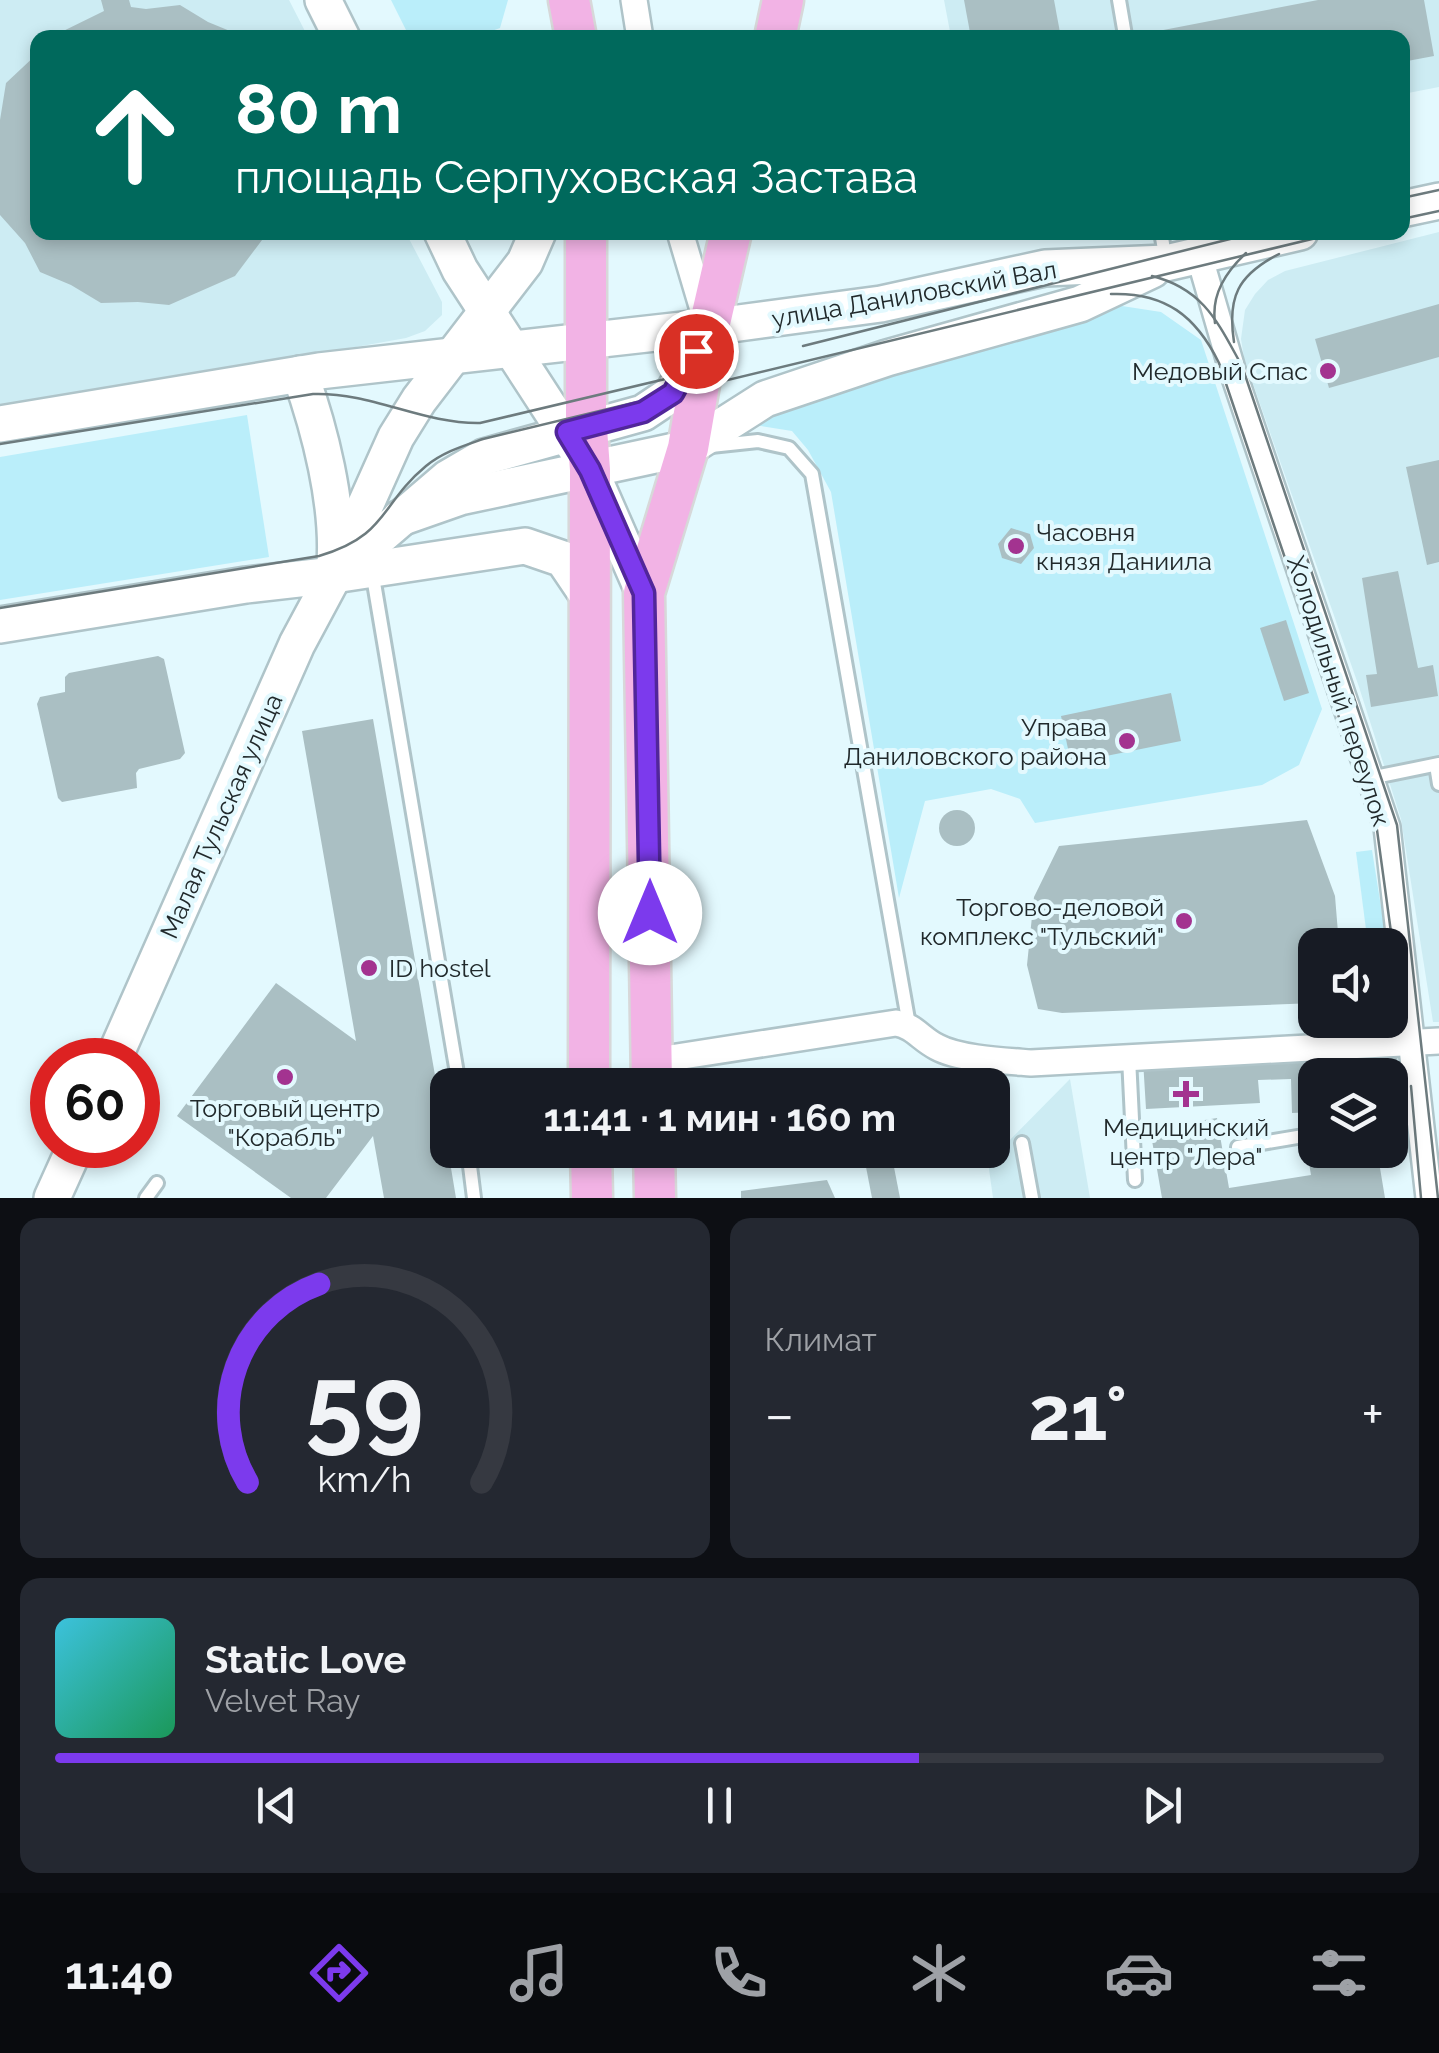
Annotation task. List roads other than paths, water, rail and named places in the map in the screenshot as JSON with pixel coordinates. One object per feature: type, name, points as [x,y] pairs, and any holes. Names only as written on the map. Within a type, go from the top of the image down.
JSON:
[{"type":"main road","points":[[324,0],[338,30]]},
{"type":"main road","points":[[777,30],[783,0]]},
{"type":"main road","points":[[1410,207],[1439,201]]},
{"type":"main road","points":[[447,240],[512,349],[577,429],[590,470],[644,593]]},
{"type":"main road","name":"Малая Тульская улица","points":[[123,1038],[298,644],[334,575],[396,437],[419,400],[526,262],[535,240]]},
{"type":"main road","points":[[577,429],[586,341],[586,240]]},
{"type":"main road","points":[[652,1068],[644,593],[688,448],[729,240]]},
{"type":"main road","name":"улица Даниловский Вал","points":[[512,349],[709,328],[881,304],[1045,268],[1244,240]]},
{"type":"main road","points":[[400,518],[460,497],[688,448],[765,399],[888,358],[1080,304],[1175,250]]},
{"type":"main road","points":[[334,575],[448,478],[484,457],[643,412],[673,393],[709,328]]},
{"type":"main road","points":[[0,424],[300,374],[512,349]]},
{"type":"main road","points":[[300,374],[314,414],[335,527],[334,575]]},
{"type":"main road","points":[[590,470],[590,1068]]},
{"type":"main road","points":[[0,626],[246,584],[525,546],[562,559],[588,596]]},
{"type":"main road","points":[[52,1198],[66,1168]]},
{"type":"main road","points":[[591,1168],[592,1198]]},
{"type":"main road","points":[[654,1168],[655,1198]]},
{"type":"street","points":[[634,0],[639,30]]},
{"type":"street","points":[[682,240],[709,328]]},
{"type":"street","name":"Холодильный переулок","points":[[1175,250],[1232,370],[1387,827],[1426,1042],[1421,1117],[1432,1194]]},
{"type":"street","points":[[676,1068],[896,1023],[908,1025],[938,1048],[1031,1063],[1426,1042]]},
{"type":"lane","points":[[1119,0],[1124,30]]},
{"type":"lane","points":[[688,448],[758,441],[789,448],[812,474],[908,1025]]},
{"type":"lane","points":[[372,569],[456,1068]]},
{"type":"lane","points":[[1370,778],[1437,765],[1439,784]]},
{"type":"lane","points":[[1129,1058],[1136,1180]]},
{"type":"lane","points":[[1408,1119],[1421,1117]]},
{"type":"lane","points":[[1238,1147],[1298,1137]]},
{"type":"lane","points":[[1022,1143],[1032,1198]]},
{"type":"lane","points":[[470,1168],[474,1198]]},
{"type":"lane","points":[[146,1198],[158,1183]]},
{"type":"tram line","points":[[1410,196],[1439,190]]},
{"type":"tram line","points":[[1410,217],[1439,211]]},
{"type":"tram line","points":[[803,346],[1226,240]]},
{"type":"tram line","points":[[0,608],[319,556],[342,548],[371,529],[411,480],[433,461],[483,439],[1308,240]]},
{"type":"tram line","points":[[1215,323],[1215,302],[1222,284],[1246,253]]},
{"type":"tram line","points":[[1234,342],[1232,312],[1238,289],[1254,270],[1279,254]]},
{"type":"tram line","points":[[1152,276],[1197,299],[1217,322],[1242,366],[1397,825],[1438,1198]]},
{"type":"tram line","points":[[1111,294],[1147,297],[1177,310],[1200,332],[1219,363],[1377,830],[1390,928]]},
{"type":"tram line","points":[[0,444],[313,394],[356,398],[438,419],[480,423],[720,366]]},
{"type":"tram line","points":[[1411,1086],[1421,1198]]},
{"type":"place","name":"Медовый Спас","points":[[1328,371]]},
{"type":"place","name":"Часовня князя Даниила","points":[[1016,546]]},
{"type":"place","name":"Управа Даниловского района","points":[[1127,741]]},
{"type":"place","name":"Торгово-деловой комплекс \"Тульский\"","points":[[1184,921]]},
{"type":"place","name":"ID hostel","points":[[369,968]]},
{"type":"place","name":"Торговый центр \"Корабль\"","points":[[285,1077]]},
{"type":"place","name":"Медицинский центр \"Лера\"","points":[[1186,1094]]}]
